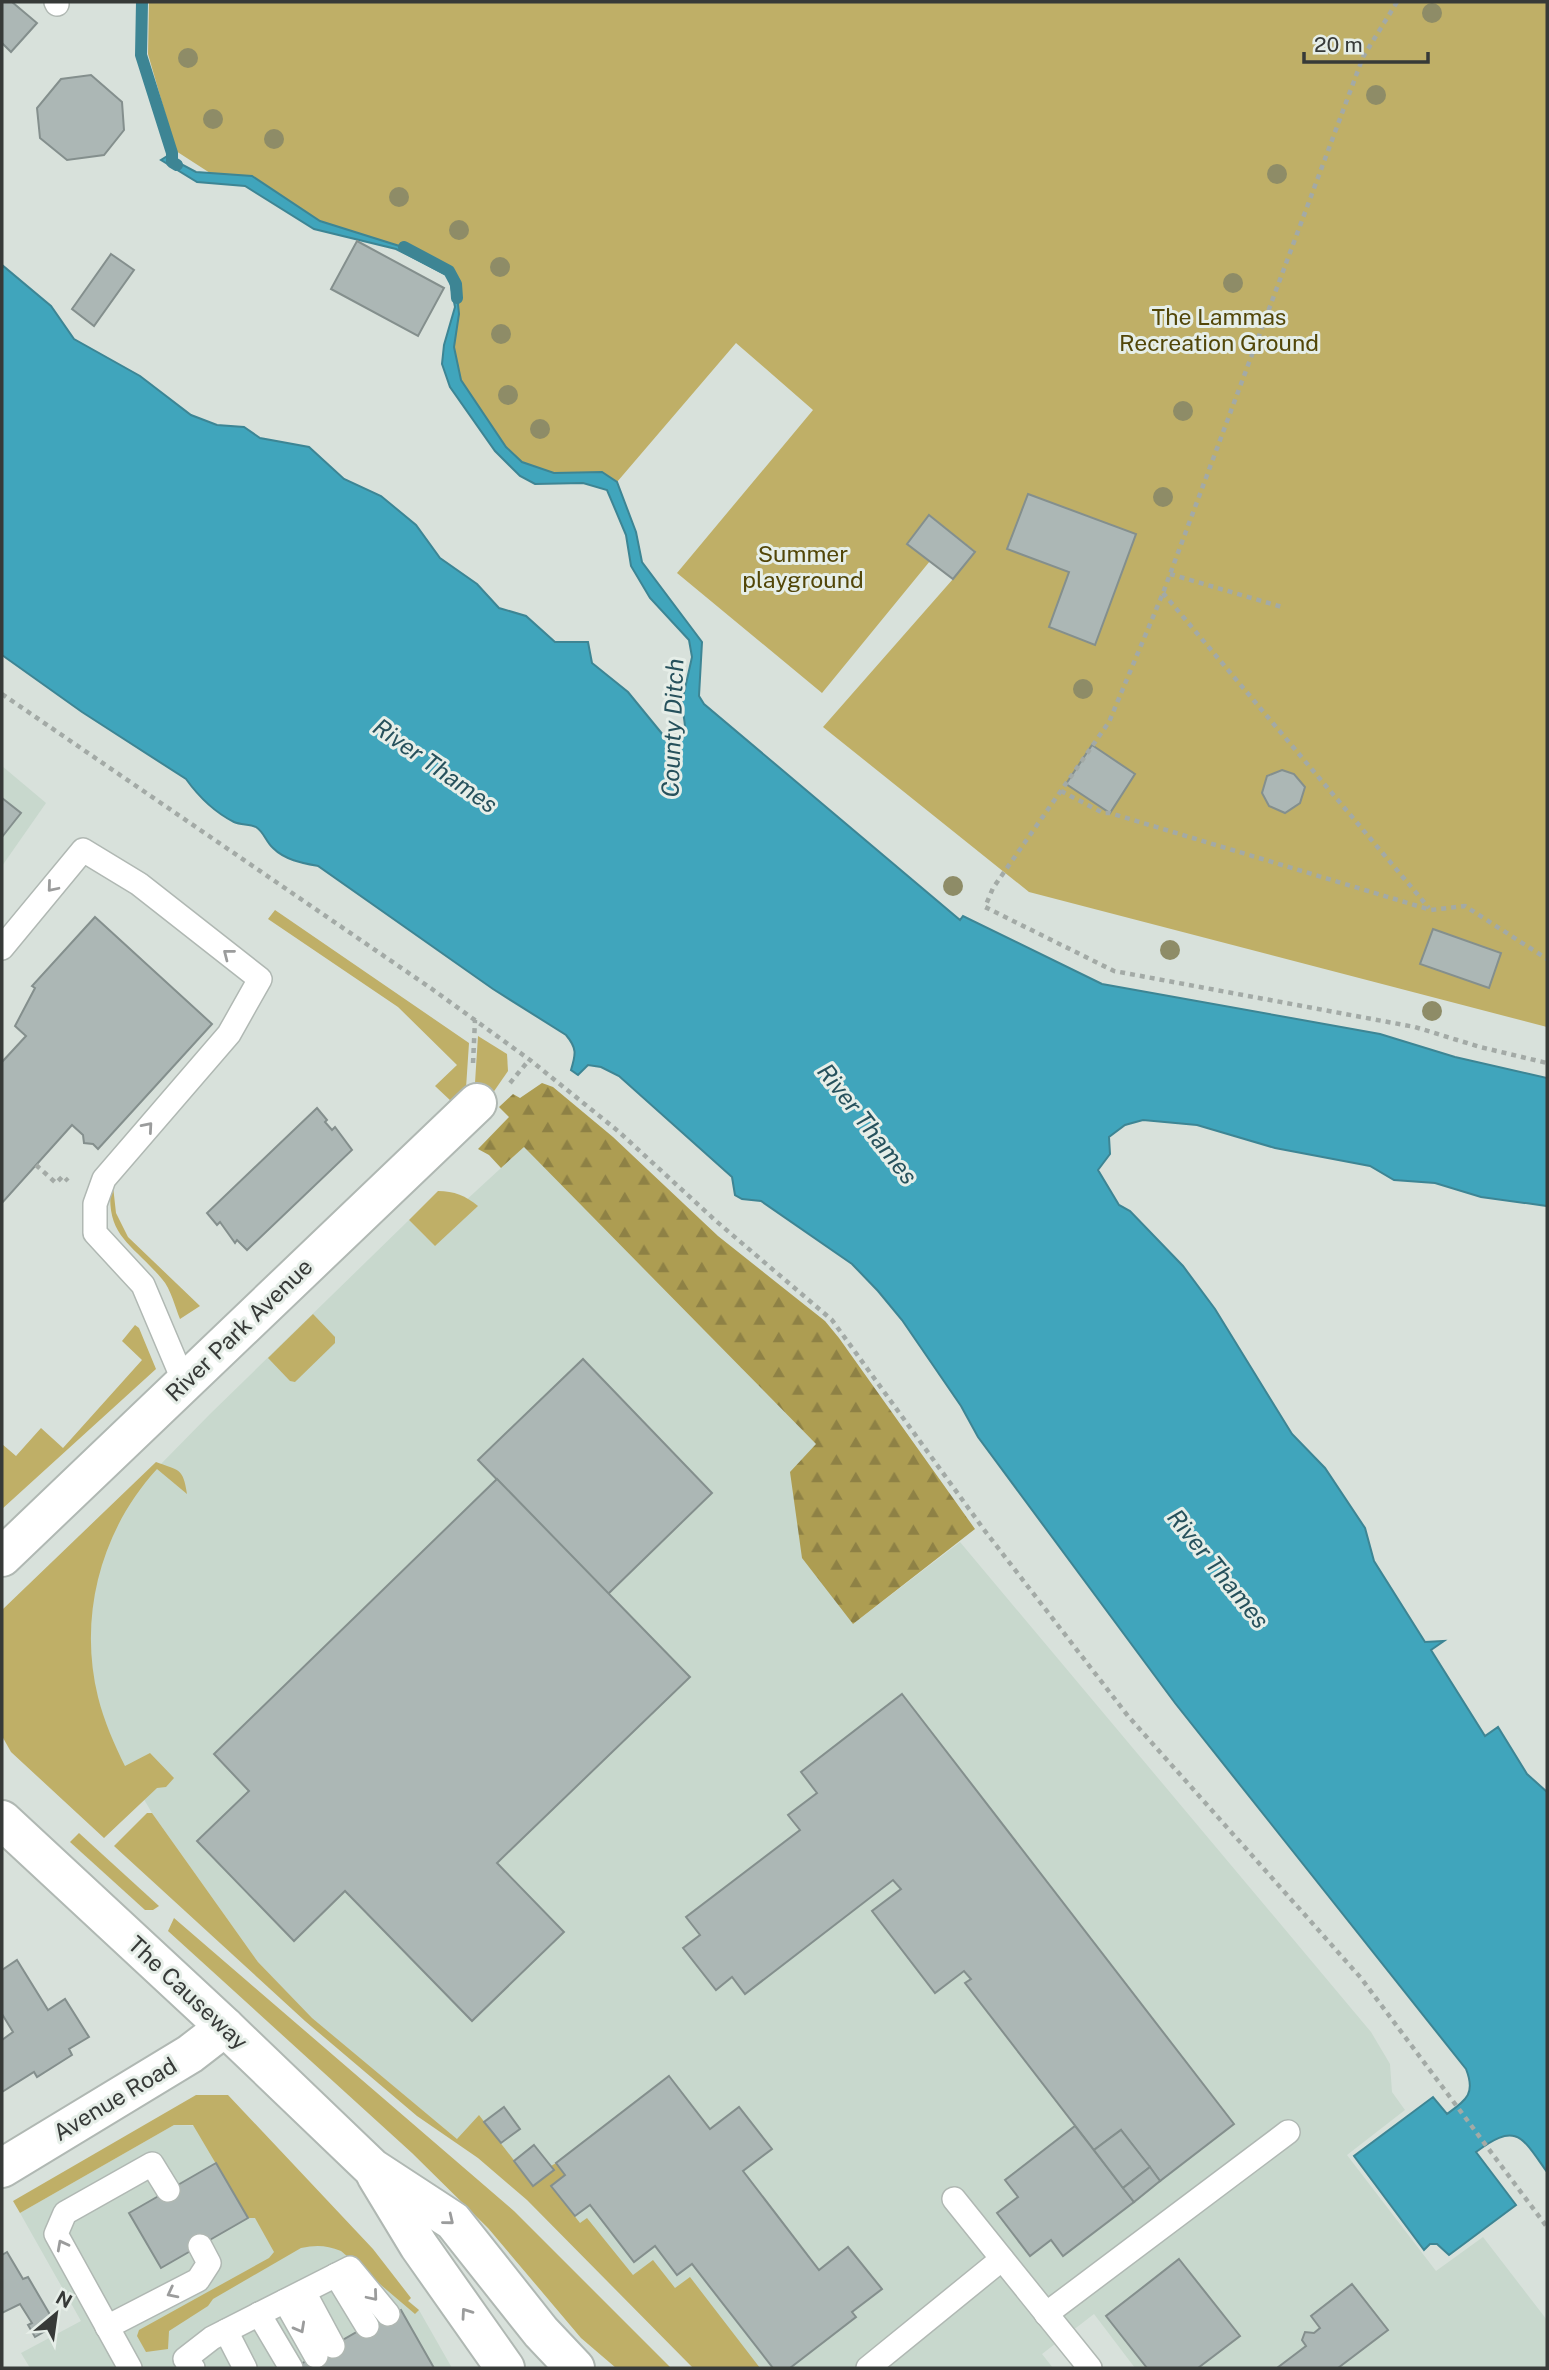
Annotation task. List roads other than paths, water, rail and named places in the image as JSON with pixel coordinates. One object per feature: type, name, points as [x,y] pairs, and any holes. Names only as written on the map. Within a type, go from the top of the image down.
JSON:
[{"type":"main road","name":"River Park Avenue","points":[[2,1557],[477,1103]]},
{"type":"main road","name":"The Causeway","points":[[2,1820],[372,2168],[453,2221],[541,2332],[575,2368]]},
{"type":"main road","name":"Avenue Road","points":[[2,2168],[190,2054],[225,2027]]},
{"type":"main road","name":"The Causeway","points":[[372,2168],[419,2246],[505,2368]]},
{"type":"lane","points":[[2,948],[83,850],[139,884],[260,979],[229,1034],[104,1179],[95,1204],[95,1233],[143,1285],[184,1382]]},
{"type":"lane","points":[[1046,2314],[1288,2132]]},
{"type":"lane","points":[[130,2368],[56,2234],[65,2213],[152,2164],[168,2190]]},
{"type":"lane","points":[[954,2199],[1090,2368]]},
{"type":"lane","points":[[107,2327],[198,2280],[209,2263],[200,2246]]},
{"type":"lane","points":[[868,2368],[1002,2259]]},
{"type":"lane","points":[[182,2365],[212,2338],[350,2268],[388,2314]]},
{"type":"lane","points":[[336,2275],[367,2326]]},
{"type":"lane","points":[[294,2296],[324,2351]]},
{"type":"lane","points":[[244,2322],[245,2368]]},
{"type":"lane","points":[[244,2322],[274,2368]]},
{"type":"lane","points":[[244,2322],[291,2368]]},
{"type":"water","name":"River Thames","points":[[172,153],[179,163],[196,172],[252,176],[320,221],[409,249],[449,271],[456,284],[459,314],[454,347],[461,380],[506,447],[522,462],[554,473],[602,472],[617,482],[636,532],[642,562],[702,642],[699,696],[704,704],[960,920],[963,916],[1102,984],[1380,1034],[1455,1057],[1547,1078],[1547,1206],[1481,1197],[1435,1183],[1394,1180],[1370,1166],[1275,1148],[1197,1125],[1143,1120],[1125,1125],[1109,1137],[1110,1154],[1098,1170],[1119,1205],[1130,1211],[1183,1266],[1215,1309],[1292,1434],[1325,1468],[1365,1528],[1374,1561],[1425,1642],[1444,1641],[1431,1650],[1485,1736],[1498,1727],[1527,1774],[1547,1792],[1547,2172],[1518,2137],[1501,2137],[1476,2152],[1516,2205],[1449,2255],[1437,2244],[1430,2244],[1424,2250],[1354,2156],[1433,2097],[1447,2114],[1454,2109],[1469,2091],[1466,2069],[1175,1703],[978,1437],[961,1406],[902,1320],[878,1291],[852,1264],[761,1201],[742,1199],[735,1195],[732,1177],[619,1076],[601,1067],[588,1065],[578,1075],[571,1070],[575,1051],[566,1035],[493,989],[318,866],[288,858],[271,846],[256,827],[234,822],[220,814],[186,779],[82,712],[2,655],[2,265],[51,306],[74,339],[140,376],[191,415],[217,425],[244,427],[260,438],[309,447],[344,479],[381,496],[416,525],[440,558],[477,584],[499,608],[526,616],[555,642],[588,642],[592,663],[628,692],[668,741],[682,737],[685,726],[682,702],[692,657],[689,640],[650,598],[631,566],[626,535],[607,490],[583,483],[535,484],[520,476],[495,451],[450,387],[442,364],[444,345],[455,307],[449,276],[396,249],[314,229],[245,186],[197,182],[161,160]]},
{"type":"waterway","name":"County Ditch","points":[[142,2],[141,55],[172,153],[172,162],[177,165]]},
{"type":"waterway","name":"County Ditch","points":[[404,247],[449,271],[456,284],[457,298]]},
{"type":"park label","name":"The Lammas Recreation Ground","points":[[1219,330]]},
{"type":"park label","name":"Summer playground","points":[[803,567]]}]
